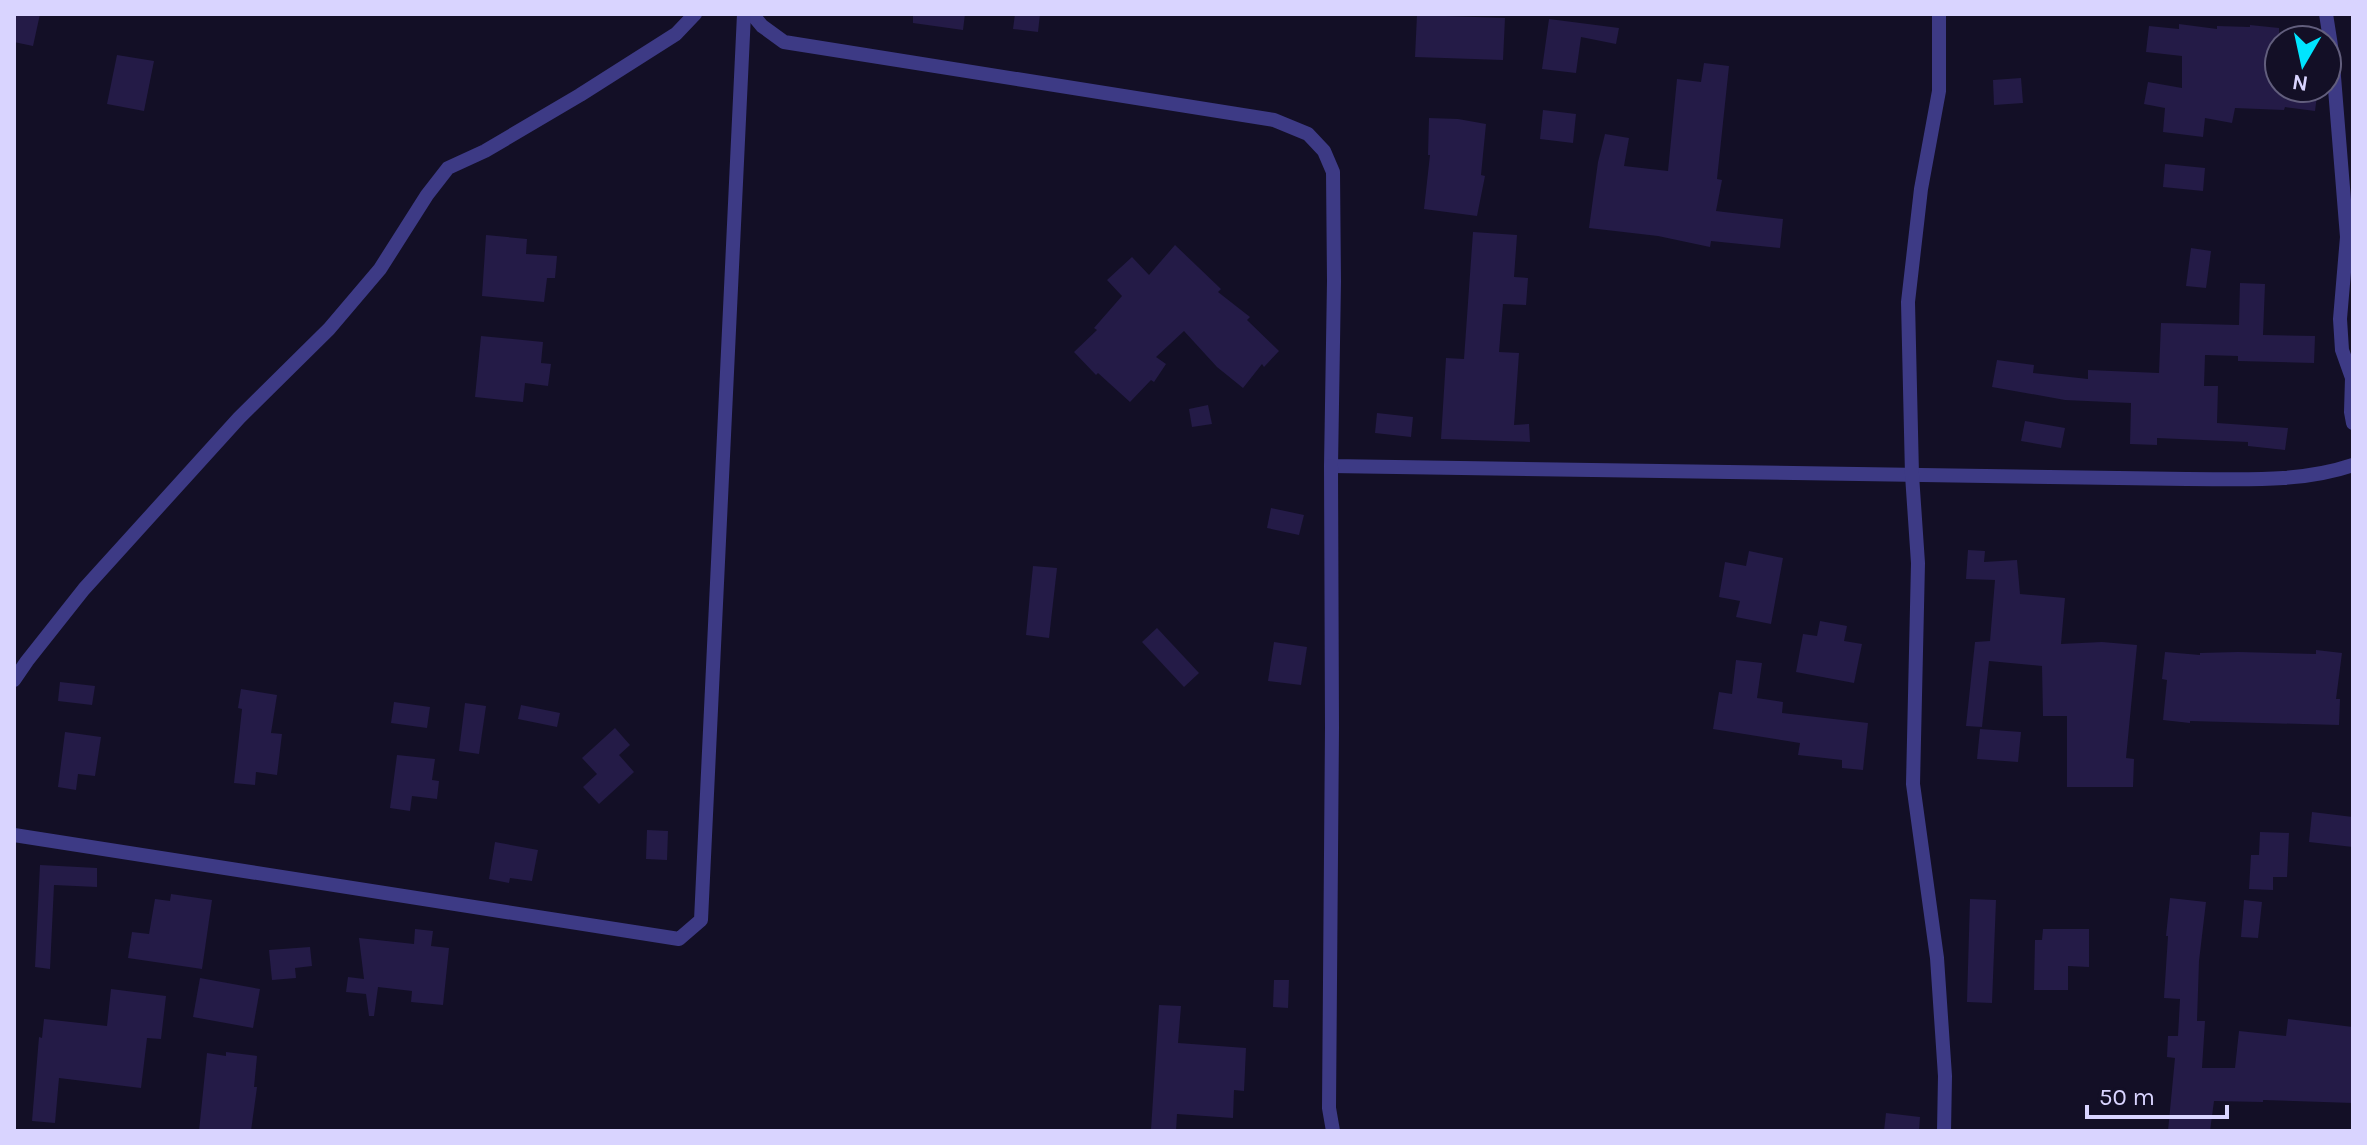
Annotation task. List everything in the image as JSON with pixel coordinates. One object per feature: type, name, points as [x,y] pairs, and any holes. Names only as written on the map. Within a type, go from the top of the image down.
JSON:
[{"type":"street","points":[[14,680],[84,589],[239,418],[329,329],[380,269],[448,168],[485,151],[580,95],[676,34],[695,14]]},
{"type":"street","points":[[14,835],[679,939],[701,920],[744,14]]},
{"type":"street","points":[[752,14],[762,26],[784,42],[1274,120],[1308,134],[1324,151],[1333,172],[1329,1108],[1333,1131]]},
{"type":"street","points":[[1939,14],[1939,91],[1921,189],[1908,302],[1912,475],[1918,563],[1913,784],[1937,958],[1945,1076],[1944,1131]]},
{"type":"street","points":[[2326,14],[2332,52],[2347,237],[2340,319],[2342,350],[2352,378],[2353,423]]},
{"type":"street","points":[[2338,119],[2353,112]]},
{"type":"street","points":[[1331,466],[2269,479],[2308,476],[2353,465]]},
{"type":"building","points":[[14,14],[40,14],[33,46],[14,42]]},
{"type":"building","points":[[913,14],[965,14],[963,30],[913,23]]},
{"type":"building","points":[[1015,14],[1040,14],[1038,32],[1013,29]]},
{"type":"building","points":[[1417,15],[1505,18],[1503,60],[1415,57]]},
{"type":"building","points":[[1549,19],[1619,28],[1616,44],[1581,37],[1576,73],[1542,69]]},
{"type":"building","points":[[2179,24],[2217,29],[2217,26],[2263,26],[2263,104],[2316,104],[2315,111],[2285,107],[2284,110],[2235,108],[2232,123],[2205,118],[2203,137],[2163,132],[2165,108],[2144,104],[2148,82],[2182,88],[2182,56],[2146,52],[2149,26],[2179,29]]},
{"type":"building","points":[[117,55],[154,61],[144,111],[107,104]]},
{"type":"building","points":[[1704,63],[1729,66],[1717,179],[1722,180],[1716,211],[1783,219],[1780,248],[1711,241],[1710,247],[1658,236],[1589,228],[1605,134],[1629,138],[1624,166],[1668,171],[1677,79],[1701,82]]},
{"type":"building","points":[[2021,78],[2023,103],[1994,105],[1993,80]]},
{"type":"building","points":[[1543,110],[1576,114],[1573,143],[1540,139]]},
{"type":"building","points":[[1429,118],[1486,124],[1481,175],[1485,176],[1477,216],[1424,209],[1430,155]]},
{"type":"building","points":[[2165,164],[2205,168],[2203,191],[2163,187]]},
{"type":"building","points":[[1473,232],[1517,235],[1514,277],[1528,278],[1526,305],[1503,304],[1499,352],[1519,353],[1514,425],[1529,424],[1530,442],[1441,439],[1446,358],[1464,359]]},
{"type":"building","points":[[486,235],[527,239],[526,254],[557,256],[555,278],[547,278],[544,302],[482,296]]},
{"type":"building","points":[[1175,245],[1221,289],[1218,292],[1250,317],[1247,320],[1279,351],[1264,367],[1262,364],[1243,388],[1217,367],[1184,331],[1156,357],[1166,364],[1154,382],[1151,380],[1130,402],[1098,373],[1096,375],[1074,352],[1097,330],[1094,328],[1122,296],[1107,280],[1132,257],[1149,275]]},
{"type":"building","points":[[2191,248],[2211,251],[2206,288],[2186,286]]},
{"type":"building","points":[[2240,283],[2265,284],[2263,335],[2315,336],[2314,363],[2238,361],[2238,356],[2205,355],[2204,386],[2218,386],[2217,423],[2288,428],[2285,450],[2248,446],[2248,442],[2157,438],[2157,445],[2130,444],[2131,403],[2065,400],[1992,387],[1997,360],[2034,365],[2033,373],[2088,379],[2088,370],[2159,373],[2161,323],[2239,325]]},
{"type":"building","points":[[481,336],[543,342],[541,363],[551,364],[548,386],[525,383],[523,402],[475,397]]},
{"type":"building","points":[[1208,405],[1212,424],[1192,427],[1189,409]]},
{"type":"building","points":[[1377,413],[1413,417],[1411,437],[1375,433]]},
{"type":"building","points":[[2025,421],[2065,428],[2061,448],[2021,441]]},
{"type":"building","points":[[1271,508],[1304,515],[1299,535],[1267,528]]},
{"type":"building","points":[[1968,550],[1985,551],[1984,562],[2017,560],[2020,594],[2065,598],[2061,644],[2102,642],[2137,645],[2126,758],[2134,759],[2133,787],[2067,787],[2067,716],[2043,716],[2042,666],[1989,661],[1982,727],[1966,726],[1975,642],[1990,641],[1995,580],[1966,579]]},
{"type":"building","points":[[1749,551],[1783,558],[1771,624],[1736,617],[1740,601],[1719,597],[1725,562],[1746,566]]},
{"type":"building","points":[[1033,566],[1057,568],[1049,638],[1026,635]]},
{"type":"building","points":[[1820,621],[1847,626],[1844,641],[1862,644],[1854,683],[1796,672],[1803,634],[1817,636]]},
{"type":"building","points":[[1157,628],[1199,673],[1184,687],[1142,642]]},
{"type":"building","points":[[1274,642],[1307,647],[1301,685],[1268,681]]},
{"type":"building","points":[[2316,650],[2342,653],[2336,699],[2340,699],[2339,725],[2163,720],[2167,680],[2162,679],[2165,652],[2200,655],[2238,652],[2316,654]]},
{"type":"building","points":[[1736,660],[1762,663],[1757,698],[1783,702],[1782,713],[1868,723],[1863,770],[1842,768],[1842,760],[1798,755],[1800,743],[1713,729],[1719,692],[1732,694]]},
{"type":"building","points":[[60,682],[95,686],[92,705],[58,701]]},
{"type":"building","points":[[241,689],[277,695],[271,733],[282,734],[277,775],[256,772],[255,785],[234,783],[242,709],[238,708]]},
{"type":"building","points":[[394,702],[430,707],[427,728],[391,723]]},
{"type":"building","points":[[465,703],[486,706],[479,754],[459,751]]},
{"type":"building","points":[[521,705],[560,713],[557,727],[518,719]]},
{"type":"building","points":[[615,728],[630,745],[619,755],[634,772],[599,804],[583,787],[597,774],[582,758]]},
{"type":"building","points":[[1980,729],[2021,732],[2018,762],[1977,759]]},
{"type":"building","points":[[65,732],[101,737],[95,776],[78,774],[76,790],[58,787]]},
{"type":"building","points":[[397,755],[435,759],[432,780],[439,781],[437,799],[412,796],[410,811],[390,808]]},
{"type":"building","points":[[2312,812],[2353,817],[2353,847],[2309,842]]},
{"type":"building","points":[[647,830],[668,831],[667,860],[646,859]]},
{"type":"building","points":[[2260,832],[2289,833],[2287,877],[2273,877],[2273,890],[2249,889],[2251,855],[2259,855]]},
{"type":"building","points":[[495,842],[538,850],[532,881],[510,878],[509,883],[489,879]]},
{"type":"building","points":[[40,865],[97,868],[97,887],[54,885],[50,969],[35,967]]},
{"type":"building","points":[[171,894],[212,900],[202,969],[128,958],[132,932],[149,934],[155,899],[170,901]]},
{"type":"building","points":[[2170,898],[2206,902],[2199,961],[2197,1021],[2205,1021],[2202,1068],[2235,1068],[2239,1031],[2286,1036],[2288,1019],[2353,1027],[2353,1103],[2214,1101],[2210,1131],[2168,1131],[2175,1058],[2167,1057],[2168,1036],[2178,1036],[2180,999],[2164,998]]},
{"type":"building","points":[[1970,899],[1996,900],[1992,1003],[1967,1002]]},
{"type":"building","points":[[2244,900],[2262,902],[2258,938],[2241,937]]},
{"type":"building","points":[[415,929],[433,931],[431,946],[449,948],[443,1005],[411,1002],[412,991],[378,987],[374,1016],[369,1016],[366,994],[346,992],[348,977],[364,979],[359,938],[414,944]]},
{"type":"building","points":[[2043,929],[2089,929],[2089,967],[2068,966],[2068,990],[2034,990],[2035,940],[2042,940]]},
{"type":"building","points":[[310,947],[312,966],[295,968],[296,978],[272,980],[269,950]]},
{"type":"building","points":[[200,978],[260,989],[253,1028],[193,1017]]},
{"type":"building","points":[[1274,980],[1289,980],[1288,1008],[1273,1007]]},
{"type":"building","points":[[111,989],[166,996],[161,1039],[147,1038],[141,1088],[59,1078],[55,1123],[32,1121],[39,1037],[42,1038],[44,1019],[107,1026]]},
{"type":"building","points":[[1159,1005],[1181,1006],[1178,1043],[1246,1048],[1244,1091],[1234,1090],[1233,1118],[1177,1114],[1176,1131],[1151,1130]]},
{"type":"building","points":[[226,1052],[257,1056],[254,1087],[257,1087],[251,1131],[199,1131],[207,1053],[226,1056]]},
{"type":"building","points":[[1886,1113],[1920,1117],[1919,1131],[1884,1131]]}]
